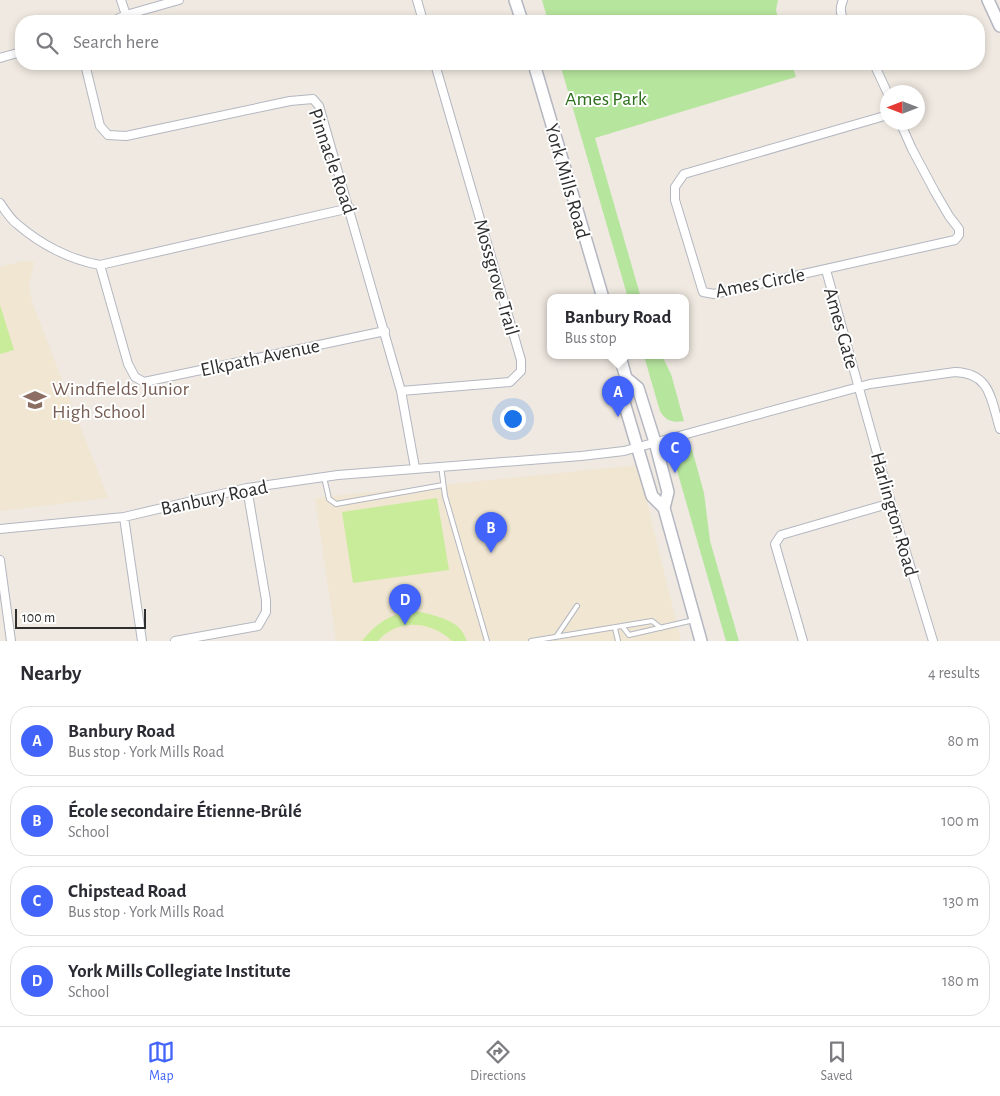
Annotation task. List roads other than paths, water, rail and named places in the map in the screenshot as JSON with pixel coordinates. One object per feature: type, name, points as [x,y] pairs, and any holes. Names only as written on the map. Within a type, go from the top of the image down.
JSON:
[{"type":"main road","points":[[515,0],[520,15]]},
{"type":"main road","points":[[988,0],[1000,26]]},
{"type":"main road","name":"York Mills Road","points":[[536,70],[602,294]]},
{"type":"main road","points":[[621,359],[626,378],[621,392],[637,448],[652,496],[664,508]]},
{"type":"main road","points":[[626,378],[638,388],[655,442],[668,492],[664,508],[701,641]]},
{"type":"street","points":[[121,0],[126,15],[179,0]]},
{"type":"street","points":[[417,0],[421,15]]},
{"type":"street","points":[[842,15],[840,7],[843,0]]},
{"type":"street","points":[[0,58],[15,54]]},
{"type":"street","name":"Pinnacle Road","points":[[86,70],[100,126],[108,135],[126,136],[290,101],[312,100],[319,106],[350,208],[401,391],[415,468]]},
{"type":"street","name":"Mossgrove Trail","points":[[401,391],[510,382],[521,371],[520,360],[437,70]]},
{"type":"street","points":[[877,70],[884,85]]},
{"type":"street","name":"Ames Circle","points":[[880,117],[684,174],[675,187],[675,200],[702,292],[714,294],[955,240],[959,235],[959,229],[935,192],[904,130]]},
{"type":"street","points":[[0,203],[15,223],[46,244],[71,257],[100,265],[350,208]]},
{"type":"street","name":"Elkpath Avenue","points":[[100,265],[128,364],[135,378],[144,382],[385,331]]},
{"type":"street","name":"Ames Gate","points":[[826,270],[858,387]]},
{"type":"street","name":"Banbury Road","points":[[0,530],[124,517],[247,488],[324,477],[415,468],[581,456],[637,448],[870,384],[955,372],[965,373],[981,380],[986,386],[999,420],[1000,429]]},
{"type":"street","name":"Harlington Road","points":[[858,387],[933,641]]},
{"type":"street","points":[[175,641],[258,626],[266,612],[266,600],[247,488]]},
{"type":"street","points":[[803,641],[775,544],[781,535],[891,503]]},
{"type":"street","points":[[124,517],[142,641]]},
{"type":"street","points":[[0,560],[11,641]]},
{"type":"lane","points":[[441,466],[445,496],[487,641]]},
{"type":"lane","points":[[324,477],[329,500],[336,504],[443,485]]},
{"type":"lane","points":[[556,637],[577,606]]},
{"type":"lane","points":[[622,626],[630,635],[695,620]]},
{"type":"lane","points":[[531,641],[652,621],[661,628]]},
{"type":"lane","points":[[615,628],[618,641]]},
{"type":"place","name":"Windfields Junior High School","points":[[35,400]]},
{"type":"place","name":"Banbury Road","points":[[618,417]]},
{"type":"place","name":"Chipstead Road","points":[[675,473]]},
{"type":"place","name":"École secondaire Étienne-Brûlé","points":[[491,553]]},
{"type":"place","name":"York Mills Collegiate Institute","points":[[405,625]]},
{"type":"park label","name":"Ames Park","points":[[606,98]]}]
